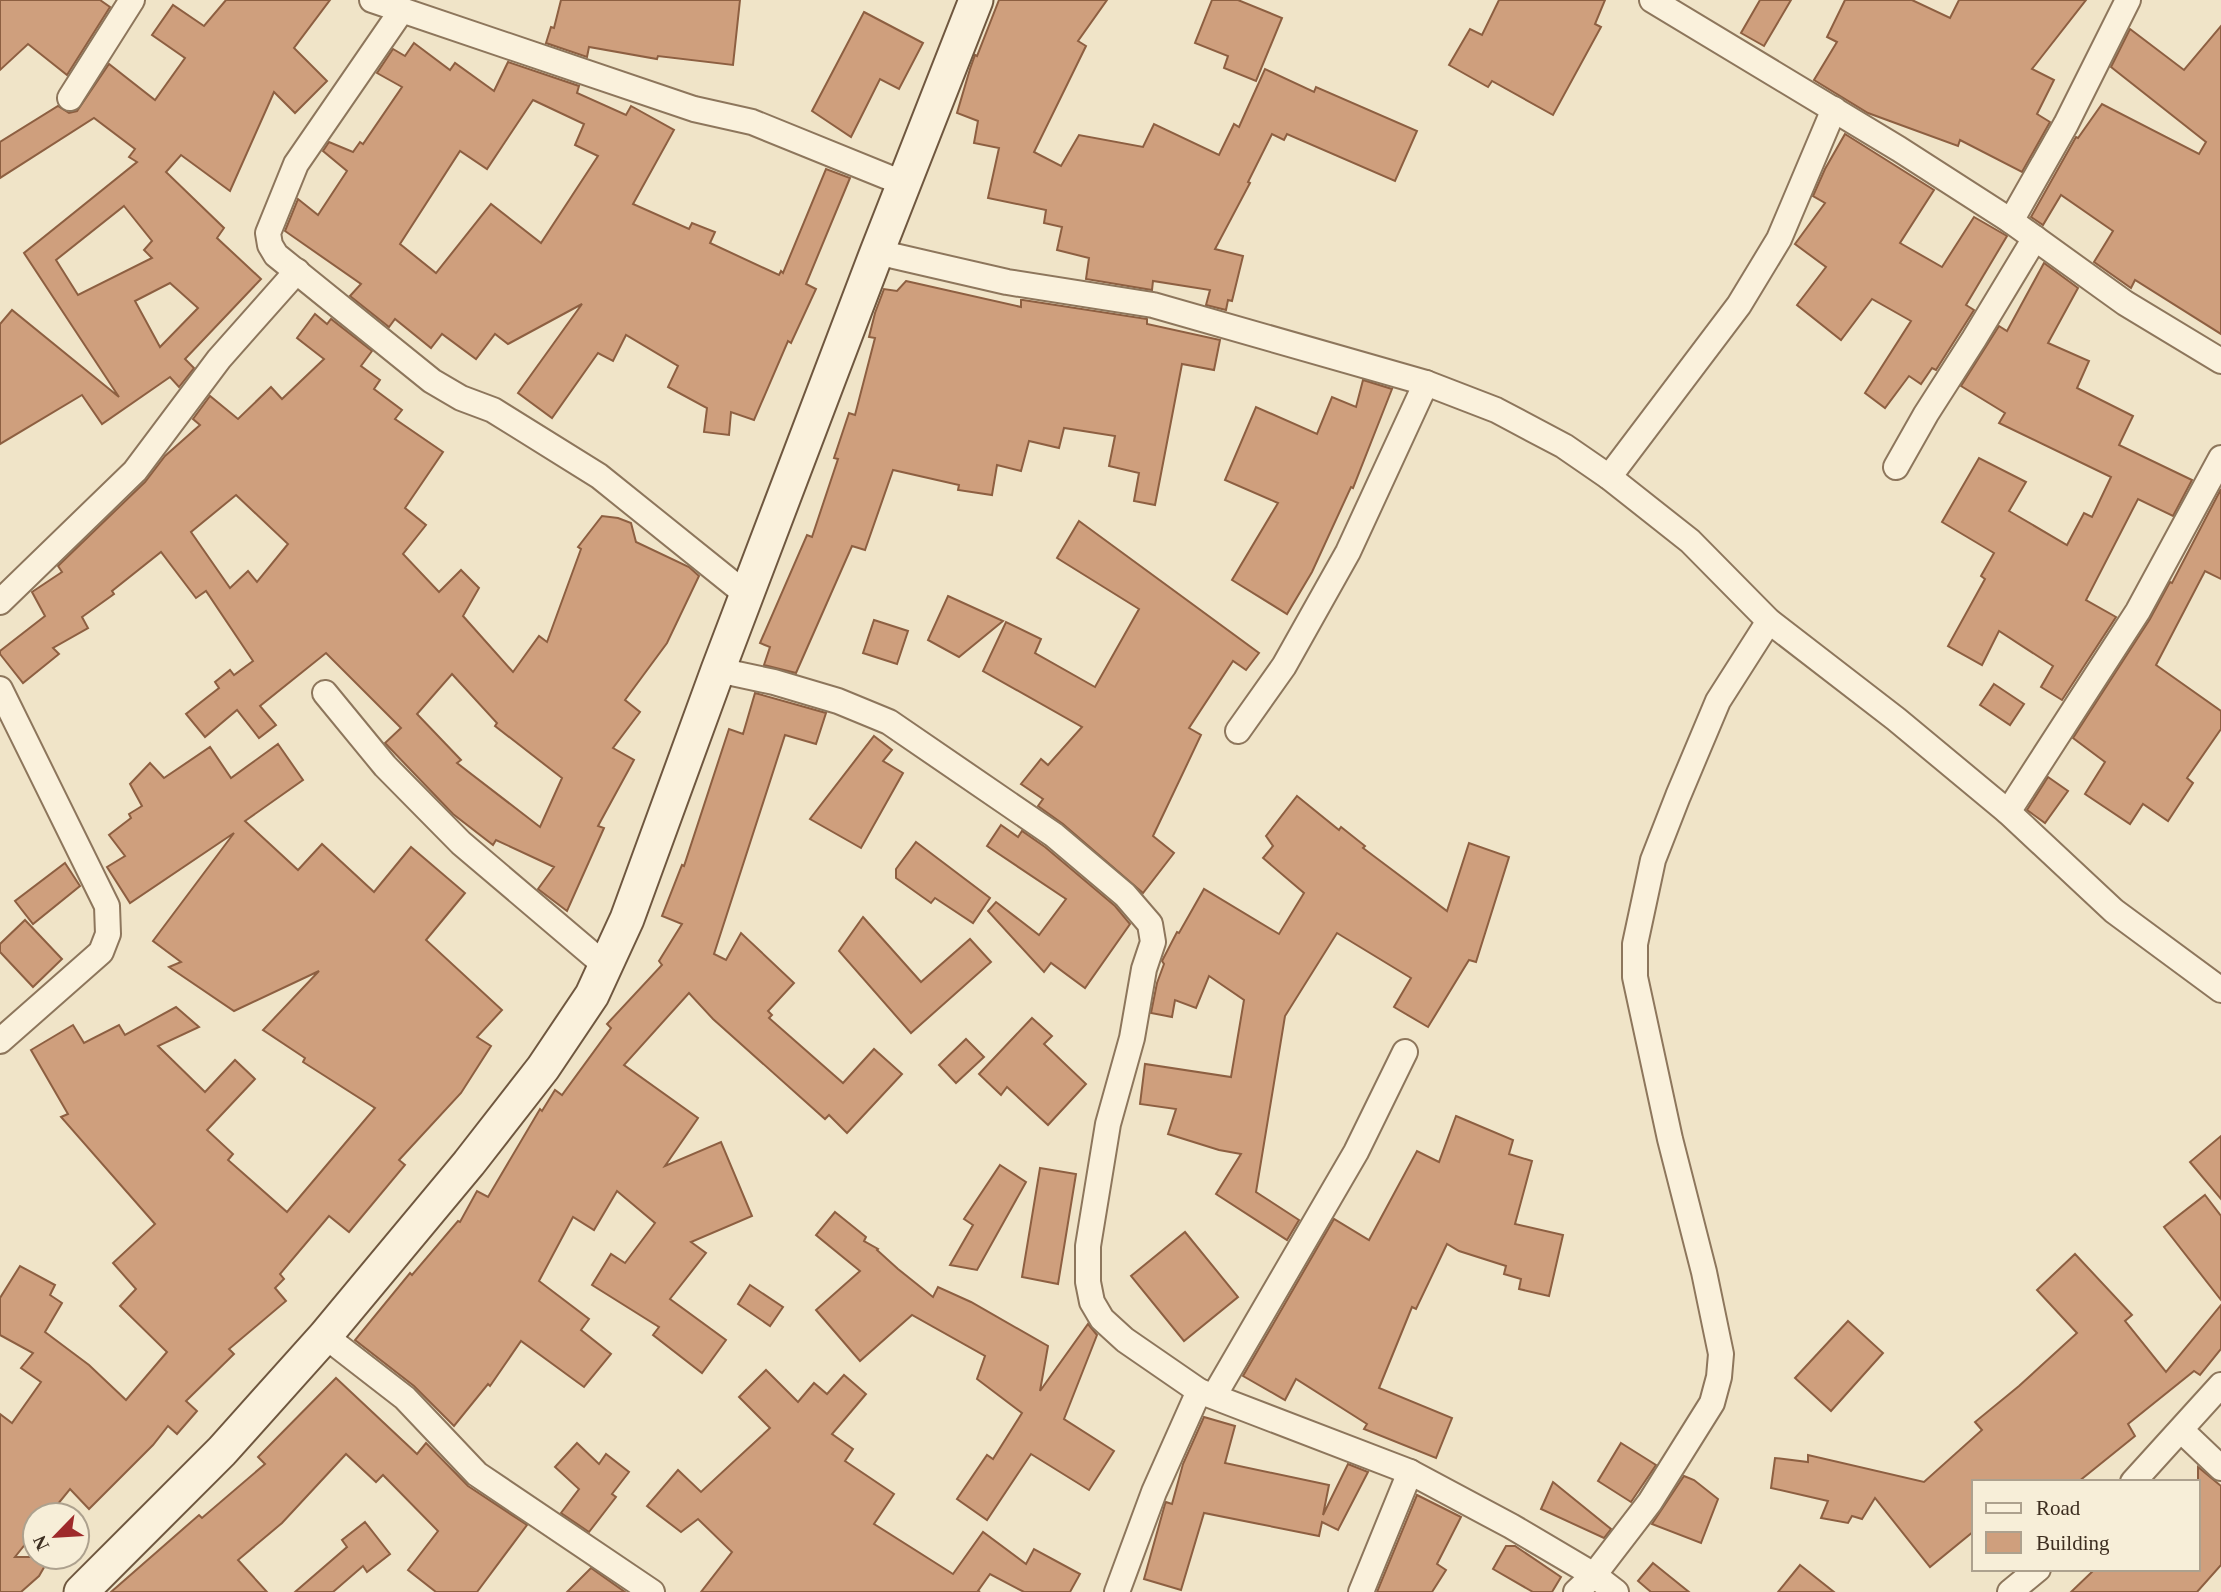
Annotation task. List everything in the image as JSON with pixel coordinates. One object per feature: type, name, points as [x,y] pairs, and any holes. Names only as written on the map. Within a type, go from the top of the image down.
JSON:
[{"type":"street","points":[[70,98],[132,0]]},
{"type":"street","points":[[372,0],[695,110],[752,122],[905,184]]},
{"type":"street","points":[[81,1592],[222,1451],[325,1336],[469,1163],[543,1068],[592,995],[627,919],[718,670],[976,0]]},
{"type":"street","points":[[1652,0],[1835,109],[2011,221],[2126,303],[2221,361]]},
{"type":"street","points":[[2011,221],[2066,124],[2128,0]]},
{"type":"street","points":[[402,10],[296,164],[268,233],[270,245],[276,255],[432,381],[461,398],[493,410],[599,476],[747,594]]},
{"type":"street","points":[[1609,477],[1739,305],[1779,239],[1835,109]]},
{"type":"street","points":[[1896,467],[2035,238]]},
{"type":"street","points":[[877,252],[1007,282],[1153,305],[1426,383],[1496,410],[1564,446],[1609,477],[1690,541],[1769,621],[1896,719],[2008,812],[2114,911],[2221,990]]},
{"type":"street","points":[[0,602],[135,471],[219,359],[297,271]]},
{"type":"street","points":[[1238,731],[1284,666],[1348,552],[1426,383]]},
{"type":"street","points":[[2008,812],[2138,611],[2221,458]]},
{"type":"street","points":[[1576,1592],[1594,1575],[1650,1502],[1712,1403],[1719,1377],[1721,1354],[1635,977],[1635,944],[1653,860],[1678,796],[1718,701],[1769,621]]},
{"type":"street","points":[[718,670],[774,682],[838,701],[889,722],[1055,835],[1125,895],[1150,924],[1153,942],[1144,969],[1132,1038],[1108,1124],[1088,1246],[1088,1282],[1092,1302],[1102,1320],[1125,1340],[1207,1393],[1410,1472],[1511,1526],[1594,1575],[1616,1592]]},
{"type":"street","points":[[0,689],[107,906],[108,934],[102,952],[0,1041]]},
{"type":"street","points":[[325,693],[385,766],[461,844],[607,967]]},
{"type":"street","points":[[1117,1592],[1154,1492],[1207,1393],[1356,1152],[1405,1052]]},
{"type":"street","points":[[325,1336],[405,1398],[477,1474],[652,1592]]},
{"type":"street","points":[[2135,1480],[2221,1385]]},
{"type":"street","points":[[2182,1431],[2221,1468]]},
{"type":"street","points":[[1361,1592],[1410,1472]]},
{"type":"street","points":[[2010,1592],[2036,1571]]},
{"type":"building","points":[[0,0],[100,0],[110,7],[67,75],[28,44],[0,70]]},
{"type":"building","points":[[226,0],[330,0],[294,48],[327,81],[295,113],[274,92],[230,191],[181,155],[166,172],[224,228],[217,238],[261,279],[185,359],[194,368],[179,387],[170,377],[102,424],[82,395],[0,444],[0,324],[12,310],[119,397],[24,253],[137,162],[129,157],[135,149],[94,118],[0,178],[0,142],[58,106],[69,113],[77,111],[109,64],[155,100],[185,58],[152,35],[173,5],[204,26]],"holes":[[[124,206],[152,241],[144,250],[152,258],[78,295],[56,260]],[[170,283],[198,308],[160,347],[135,301]]]},
{"type":"building","points":[[561,0],[740,0],[733,65],[658,56],[657,59],[589,47],[587,57],[546,43],[551,27],[554,28]]},
{"type":"building","points":[[999,0],[1107,0],[1078,41],[1086,46],[1034,152],[1061,166],[1079,135],[1143,147],[1154,124],[1219,155],[1234,124],[1239,127],[1265,69],[1314,92],[1316,87],[1417,131],[1395,181],[1287,134],[1284,140],[1272,134],[1215,249],[1243,256],[1232,301],[1228,300],[1226,310],[1206,305],[1210,290],[1153,281],[1152,290],[1086,279],[1089,258],[1057,250],[1062,227],[1044,223],[1046,210],[988,198],[999,148],[974,143],[978,121],[957,113],[975,55],[977,56]]},
{"type":"building","points":[[1212,0],[1238,0],[1282,18],[1256,81],[1224,68],[1228,56],[1195,43]]},
{"type":"building","points":[[1499,0],[1605,0],[1595,24],[1601,27],[1553,115],[1492,81],[1488,87],[1449,65],[1470,29],[1482,35]]},
{"type":"building","points":[[1760,0],[1791,0],[1764,46],[1741,33]]},
{"type":"building","points":[[1845,0],[1912,0],[1950,18],[1959,0],[2086,0],[2032,69],[2054,80],[2037,114],[2050,122],[2022,172],[1960,140],[1958,146],[1868,113],[1814,80],[1837,42],[1827,37]]},
{"type":"building","points":[[864,12],[923,43],[899,89],[880,79],[851,137],[812,111]]},
{"type":"building","points":[[2221,26],[2221,334],[2135,280],[2131,288],[2094,262],[2113,231],[2061,195],[2043,225],[2031,217],[2076,137],[2078,138],[2102,104],[2199,154],[2206,142],[2111,67],[2130,29],[2184,70]]},
{"type":"building","points":[[414,43],[450,70],[455,63],[494,91],[508,62],[579,86],[577,93],[626,115],[631,106],[674,130],[633,204],[689,229],[692,223],[715,232],[710,243],[779,275],[781,271],[783,273],[826,169],[850,178],[806,284],[816,289],[791,343],[788,341],[754,420],[731,412],[729,435],[704,432],[707,408],[668,387],[678,366],[626,335],[613,361],[598,353],[552,418],[518,393],[582,304],[508,344],[495,334],[476,359],[442,334],[431,348],[395,319],[389,327],[350,296],[361,284],[285,231],[298,199],[318,215],[347,171],[323,151],[329,142],[353,152],[360,142],[363,144],[402,87],[377,73],[393,49],[405,56]],"holes":[[[533,100],[584,124],[575,145],[598,156],[541,243],[491,204],[436,273],[400,244],[460,151],[487,169]]]},
{"type":"building","points":[[1845,134],[1934,190],[1900,243],[1942,267],[1974,217],[2007,236],[1966,305],[1974,310],[1936,370],[1932,368],[1921,384],[1909,376],[1885,408],[1865,393],[1911,321],[1872,299],[1841,340],[1797,305],[1826,267],[1795,244],[1825,203],[1813,196]]},
{"type":"building","points":[[2044,263],[2078,288],[2048,343],[2089,361],[2077,388],[2133,416],[2119,445],[2192,480],[2173,516],[2138,499],[2086,600],[2116,617],[2062,700],[2041,687],[2053,666],[1999,631],[1982,665],[1948,646],[1985,579],[1981,576],[1994,553],[1942,522],[1979,458],[2026,482],[2009,511],[2067,545],[2084,513],[2092,517],[2111,477],[1999,423],[2005,413],[1961,386],[1999,326],[2007,331]]},
{"type":"building","points":[[906,281],[1021,307],[1023,300],[1147,319],[1147,324],[1220,340],[1214,370],[1182,364],[1155,505],[1134,501],[1139,473],[1109,466],[1115,436],[1064,428],[1059,448],[1029,441],[1021,471],[997,465],[992,495],[958,490],[959,485],[893,470],[865,550],[852,546],[796,673],[764,665],[770,647],[760,643],[807,535],[812,537],[838,459],[834,458],[849,413],[855,415],[875,338],[869,337],[875,313],[884,289],[897,291]]},
{"type":"building","points":[[315,314],[327,324],[331,319],[372,351],[361,366],[380,380],[374,389],[402,410],[395,419],[443,452],[405,508],[426,525],[403,554],[439,592],[461,570],[479,588],[463,616],[513,672],[539,636],[547,642],[581,549],[578,547],[602,516],[631,523],[636,542],[689,567],[699,576],[667,643],[625,700],[640,712],[613,748],[634,760],[598,826],[604,828],[567,911],[538,889],[554,867],[496,840],[493,845],[453,814],[385,743],[401,728],[326,653],[260,706],[276,725],[259,738],[237,710],[205,737],[186,714],[219,688],[215,682],[230,670],[234,675],[253,661],[206,591],[196,598],[161,552],[112,591],[114,594],[82,617],[88,628],[53,648],[59,654],[23,683],[0,654],[0,651],[45,616],[32,592],[62,572],[58,566],[145,482],[165,456],[200,425],[193,419],[210,396],[238,419],[271,387],[282,399],[324,359],[297,338]],"holes":[[[236,495],[288,544],[257,582],[248,571],[230,588],[191,532]],[[452,674],[497,723],[495,726],[562,778],[540,827],[457,763],[461,760],[417,714]]]},
{"type":"building","points":[[1363,380],[1392,389],[1353,488],[1351,487],[1312,572],[1287,614],[1232,580],[1278,503],[1225,480],[1256,407],[1317,434],[1332,397],[1356,407]]},
{"type":"building","points":[[2221,489],[2221,579],[2205,571],[2156,665],[2221,711],[2221,729],[2187,778],[2193,783],[2168,821],[2143,804],[2130,824],[2085,794],[2105,762],[2073,738],[2150,619],[2170,582],[2172,583]]},
{"type":"building","points":[[1079,521],[1259,653],[1246,670],[1233,661],[1189,728],[1201,735],[1153,836],[1174,853],[1143,893],[1038,806],[1043,799],[1021,784],[1041,759],[1048,765],[1082,727],[983,671],[1006,622],[1041,639],[1035,653],[1095,687],[1139,609],[1057,558]]},
{"type":"building","points":[[948,596],[1003,621],[959,657],[928,640]]},
{"type":"building","points":[[874,620],[908,631],[897,664],[863,653]]},
{"type":"building","points":[[1994,684],[2024,704],[2010,725],[1980,705]]},
{"type":"building","points":[[755,693],[826,713],[816,744],[785,735],[714,954],[726,960],[741,933],[794,983],[768,1011],[772,1015],[769,1018],[843,1083],[874,1049],[902,1074],[847,1133],[829,1115],[825,1119],[713,1019],[689,993],[624,1065],[698,1118],[665,1166],[721,1142],[752,1216],[691,1242],[706,1253],[670,1299],[726,1340],[702,1373],[653,1335],[659,1327],[592,1285],[611,1254],[625,1263],[655,1223],[617,1191],[594,1230],[573,1217],[539,1281],[589,1319],[581,1330],[611,1354],[584,1387],[521,1341],[490,1386],[488,1384],[454,1426],[414,1386],[355,1340],[410,1273],[412,1275],[458,1221],[460,1222],[477,1191],[488,1197],[540,1109],[542,1111],[555,1090],[562,1095],[611,1028],[607,1024],[662,965],[659,961],[682,924],[662,916],[682,865],[684,866],[729,729],[743,734]]},
{"type":"building","points":[[874,736],[892,750],[883,761],[903,773],[861,848],[810,819]]},
{"type":"building","points":[[278,744],[303,780],[245,821],[298,870],[322,844],[374,892],[411,847],[465,893],[426,940],[502,1010],[477,1037],[491,1046],[461,1093],[399,1160],[405,1165],[349,1232],[329,1216],[280,1274],[284,1279],[275,1288],[286,1301],[229,1349],[234,1354],[186,1401],[197,1411],[177,1434],[168,1426],[153,1445],[91,1507],[91,1501],[81,1501],[70,1489],[60,1501],[21,1501],[21,1550],[15,1557],[21,1557],[21,1571],[42,1571],[21,1592],[0,1592],[0,1414],[12,1423],[41,1382],[21,1368],[33,1353],[0,1335],[0,1298],[20,1266],[55,1285],[50,1295],[62,1303],[45,1332],[89,1365],[126,1400],[167,1352],[120,1306],[136,1289],[113,1263],[155,1224],[61,1117],[68,1114],[31,1050],[73,1025],[84,1043],[119,1025],[125,1035],[176,1007],[199,1027],[158,1046],[205,1092],[235,1060],[255,1079],[207,1130],[233,1154],[228,1160],[287,1212],[375,1108],[303,1062],[305,1058],[263,1030],[319,971],[234,1011],[169,967],[181,962],[153,941],[234,833],[130,903],[107,867],[125,856],[109,835],[131,818],[129,814],[142,806],[130,784],[150,763],[164,778],[210,747],[231,778]]},
{"type":"building","points":[[2048,777],[2068,791],[2045,823],[2027,810]]},
{"type":"building","points":[[1297,796],[1339,830],[1341,827],[1365,846],[1363,848],[1447,911],[1469,843],[1509,857],[1476,962],[1469,960],[1428,1027],[1394,1007],[1411,978],[1337,933],[1285,1016],[1256,1192],[1299,1220],[1287,1240],[1216,1194],[1241,1154],[1168,1134],[1176,1109],[1140,1104],[1145,1064],[1231,1077],[1244,1000],[1209,976],[1196,1008],[1175,1000],[1172,1017],[1151,1013],[1164,964],[1162,961],[1204,889],[1279,934],[1304,893],[1263,858],[1273,846],[1266,836]]},
{"type":"building","points":[[1001,825],[1018,837],[1022,831],[1045,847],[1115,906],[1130,924],[1085,988],[1051,963],[1044,972],[988,911],[996,902],[1039,935],[1066,899],[987,846]]},
{"type":"building","points":[[916,842],[990,898],[973,923],[935,898],[931,903],[896,878],[896,869]]},
{"type":"building","points":[[65,863],[80,886],[33,924],[15,901]]},
{"type":"building","points":[[863,917],[921,982],[970,939],[991,962],[911,1033],[839,951]]},
{"type":"building","points":[[25,920],[62,959],[33,987],[0,952],[0,944]]},
{"type":"building","points":[[1032,1018],[1052,1036],[1044,1044],[1086,1084],[1048,1125],[1007,1087],[1001,1095],[979,1074]]},
{"type":"building","points":[[966,1039],[984,1057],[956,1083],[939,1065]]},
{"type":"building","points":[[1456,1116],[1513,1140],[1509,1154],[1532,1161],[1515,1224],[1563,1235],[1549,1296],[1519,1289],[1521,1279],[1504,1274],[1506,1266],[1459,1251],[1447,1244],[1416,1309],[1412,1307],[1379,1388],[1452,1418],[1436,1458],[1364,1429],[1367,1424],[1296,1379],[1285,1400],[1243,1376],[1334,1219],[1369,1240],[1417,1151],[1439,1162]]},
{"type":"building","points":[[2221,1136],[2221,1199],[2190,1162]]},
{"type":"building","points":[[1000,1165],[1026,1182],[977,1270],[950,1265],[973,1225],[964,1219]]},
{"type":"building","points":[[1040,1168],[1076,1174],[1058,1284],[1022,1277]]},
{"type":"building","points":[[2205,1195],[2221,1216],[2221,1300],[2164,1227]]},
{"type":"building","points":[[835,1212],[866,1237],[864,1241],[878,1249],[933,1297],[938,1287],[971,1302],[1048,1346],[1040,1391],[1088,1324],[1097,1335],[1064,1419],[1114,1451],[1089,1490],[1031,1454],[987,1520],[957,1499],[987,1455],[993,1459],[1022,1413],[977,1379],[985,1356],[912,1315],[860,1361],[816,1310],[860,1271],[816,1235]]},
{"type":"building","points":[[1185,1232],[1238,1297],[1184,1341],[1131,1276]]},
{"type":"building","points":[[2075,1254],[2132,1315],[2125,1321],[2166,1372],[2221,1305],[2221,1349],[2200,1375],[2194,1371],[2128,1424],[2135,1436],[2080,1480],[1972,1480],[1972,1533],[1930,1567],[1875,1498],[1862,1519],[1852,1516],[1848,1523],[1821,1518],[1828,1501],[1771,1488],[1775,1458],[1808,1462],[1808,1455],[1924,1482],[1982,1430],[1975,1422],[2077,1333],[2037,1290]]},
{"type":"building","points":[[750,1285],[783,1307],[770,1326],[738,1304]]},
{"type":"building","points":[[1848,1321],[1883,1353],[1831,1411],[1795,1378]]},
{"type":"building","points":[[766,1370],[798,1402],[814,1383],[827,1394],[844,1375],[866,1394],[832,1434],[853,1449],[845,1461],[894,1494],[874,1524],[953,1574],[983,1532],[1026,1564],[1034,1549],[1080,1574],[1070,1592],[1024,1592],[990,1574],[978,1591],[980,1592],[701,1592],[732,1552],[698,1519],[681,1532],[647,1506],[678,1470],[701,1492],[770,1428],[739,1397]]},
{"type":"building","points":[[336,1378],[417,1454],[426,1443],[468,1486],[527,1525],[477,1592],[436,1592],[408,1570],[438,1531],[383,1475],[376,1482],[346,1454],[282,1523],[238,1560],[267,1592],[111,1592],[199,1515],[202,1518],[265,1464],[258,1457]]},
{"type":"building","points":[[1204,1417],[1235,1426],[1225,1463],[1329,1485],[1323,1515],[1348,1464],[1368,1472],[1338,1530],[1322,1522],[1319,1536],[1204,1513],[1181,1590],[1144,1579],[1165,1504],[1172,1504],[1183,1464]]},
{"type":"building","points":[[577,1443],[599,1464],[606,1454],[629,1472],[612,1494],[616,1497],[589,1532],[561,1513],[579,1489],[555,1467]]},
{"type":"building","points":[[1621,1443],[1656,1465],[1631,1502],[1598,1481]]},
{"type":"building","points":[[2198,1467],[2221,1486],[2221,1565],[2197,1592],[2071,1592],[2093,1571],[2200,1571]]},
{"type":"building","points":[[1684,1476],[1694,1480],[1718,1499],[1701,1543],[1652,1524]]},
{"type":"building","points":[[1553,1482],[1611,1529],[1604,1538],[1541,1509]]},
{"type":"building","points":[[1417,1495],[1461,1517],[1437,1564],[1446,1570],[1432,1592],[1377,1592]]},
{"type":"building","points":[[365,1522],[390,1554],[367,1572],[363,1566],[333,1592],[295,1592],[347,1547],[342,1540]]},
{"type":"building","points":[[1506,1546],[1515,1546],[1561,1577],[1552,1592],[1533,1592],[1493,1569]]},
{"type":"building","points":[[1653,1563],[1689,1592],[1651,1592],[1638,1581]]},
{"type":"building","points":[[1800,1565],[1834,1592],[1778,1592]]},
{"type":"building","points":[[591,1568],[625,1592],[567,1592]]}]
